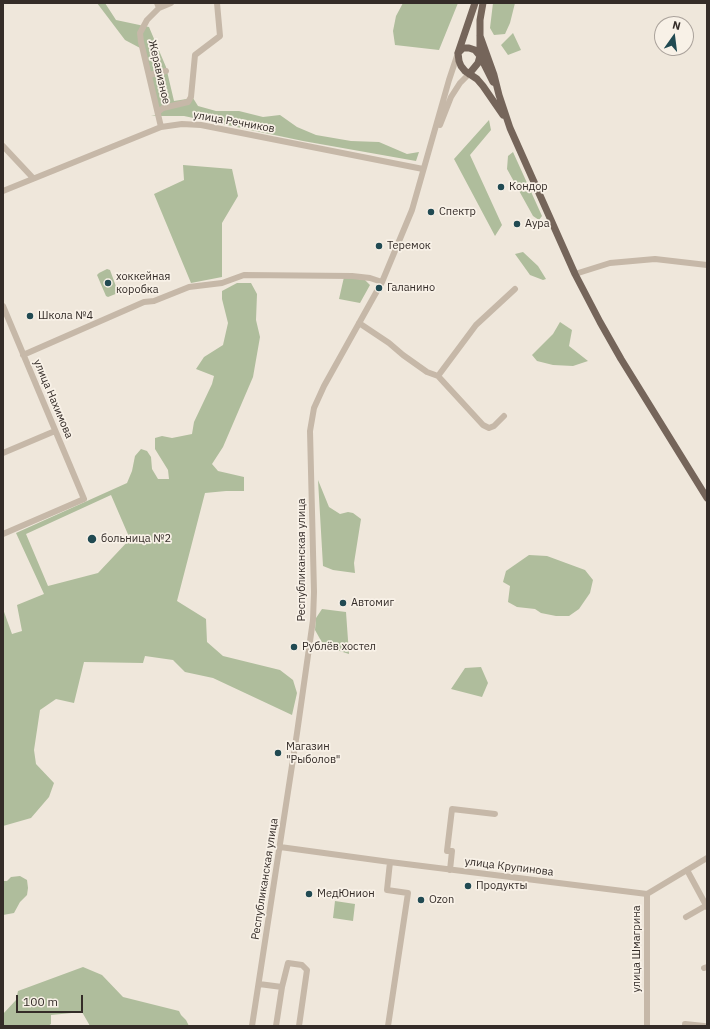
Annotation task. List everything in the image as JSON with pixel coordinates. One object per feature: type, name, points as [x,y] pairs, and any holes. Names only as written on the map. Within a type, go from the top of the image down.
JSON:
[{"type":"main road","points":[[475,3],[458,53],[461,66],[467,76],[477,79],[491,95],[510,128]]},
{"type":"main road","points":[[467,76],[478,63],[480,56],[480,20],[483,3]]},
{"type":"main road","points":[[480,36],[494,75],[510,128],[574,274],[621,359],[707,498]]},
{"type":"main road","points":[[458,53],[463,48],[475,50],[480,56],[499,95]]},
{"type":"street","points":[[158,6],[171,3]]},
{"type":"street","points":[[158,112],[163,108],[188,102],[192,97],[195,55],[220,36],[217,3]]},
{"type":"street","name":"Жеравизное","points":[[158,6],[147,20],[140,33],[162,127]]},
{"type":"street","points":[[433,140],[458,53]]},
{"type":"street","points":[[149,75],[166,71]]},
{"type":"street","points":[[433,140],[451,97],[460,83],[467,76]]},
{"type":"street","name":"улица Речников","points":[[3,191],[162,127],[182,124],[201,125],[423,169]]},
{"type":"street","name":"Республиканская улица","points":[[252,1026],[313,620],[314,592],[310,431],[314,408],[324,386],[382,282],[412,210],[423,169],[433,140]]},
{"type":"street","points":[[3,146],[33,178]]},
{"type":"street","points":[[574,274],[610,263],[655,259],[707,265]]},
{"type":"street","points":[[23,355],[144,302],[154,301],[189,287],[222,283],[244,275],[352,276],[370,278],[382,282]]},
{"type":"street","points":[[438,376],[476,325],[515,289]]},
{"type":"street","name":"улица Нахимова","points":[[3,306],[84,499],[3,534]]},
{"type":"street","points":[[359,323],[427,372],[438,376],[483,425],[489,428],[494,426],[504,416]]},
{"type":"street","points":[[3,327],[10,324]]},
{"type":"street","points":[[3,453],[55,431]]},
{"type":"street","points":[[450,870],[452,851],[447,851],[452,809],[495,814]]},
{"type":"street","name":"улица Крупинова","points":[[280,847],[450,870],[647,894]]},
{"type":"street","name":"улица Шмагрина","points":[[647,1026],[647,894],[707,858]]},
{"type":"street","points":[[388,1026],[408,893],[387,890],[390,862]]},
{"type":"street","points":[[686,917],[707,906],[687,870]]},
{"type":"street","points":[[276,1026],[282,987],[288,963],[302,966],[307,970],[299,1026]]},
{"type":"street","points":[[259,984],[282,987]]},
{"type":"street","points":[[685,1025],[704,1026]]},
{"type":"green space","points":[[97,3],[105,3],[116,20],[149,27],[166,67],[174,101],[193,98],[198,106],[216,111],[239,111],[263,117],[280,115],[297,127],[316,135],[351,141],[379,142],[407,154],[419,152],[416,161],[303,141],[184,116],[151,116],[157,115],[142,49],[125,40]]},
{"type":"green space","points":[[403,3],[458,3],[439,50],[395,45],[393,31],[396,16]]},
{"type":"green space","points":[[493,3],[515,3],[510,23],[505,34],[494,35],[490,28]]},
{"type":"green space","points":[[513,33],[521,50],[508,55],[501,45]]},
{"type":"green space","points":[[489,120],[491,130],[470,155],[502,225],[495,236],[454,159]]},
{"type":"green space","points":[[513,152],[542,216],[539,220],[533,216],[507,169],[508,156]]},
{"type":"green space","points":[[183,165],[232,169],[238,196],[222,223],[222,277],[191,283],[154,194],[184,180]]},
{"type":"green space","points":[[523,252],[538,266],[546,279],[543,280],[530,275],[515,254]]},
{"type":"green space","name":"хоккейная коробка","points":[[107,269],[110,270],[118,292],[108,297],[106,296],[97,275]]},
{"type":"green space","points":[[344,277],[365,280],[370,285],[360,303],[339,299]]},
{"type":"green space","points":[[237,283],[251,283],[257,294],[256,320],[260,337],[253,377],[223,447],[212,464],[218,471],[244,477],[244,491],[205,493],[177,601],[206,619],[207,642],[223,656],[280,670],[293,680],[297,693],[292,715],[213,678],[185,672],[173,660],[145,656],[143,663],[84,662],[74,703],[56,699],[40,710],[34,750],[36,764],[54,783],[49,797],[31,818],[3,826],[3,609],[12,634],[22,631],[17,605],[44,594],[16,533],[127,483],[132,471],[135,456],[141,449],[147,451],[151,457],[152,469],[158,479],[169,479],[168,470],[155,449],[155,438],[162,436],[172,438],[192,434],[194,422],[212,384],[214,376],[196,369],[204,357],[223,345],[228,323],[222,299],[222,291]],"holes":[[[111,495],[130,539],[98,573],[48,586],[26,534]]]},
{"type":"green space","points":[[560,322],[572,330],[569,346],[588,361],[573,366],[553,365],[537,361],[532,355],[553,334]]},
{"type":"green space","points":[[318,480],[329,507],[340,514],[348,512],[353,513],[361,519],[354,563],[355,573],[333,570],[323,566]]},
{"type":"green space","points":[[529,555],[547,556],[585,570],[593,580],[590,593],[579,609],[569,616],[556,616],[541,613],[535,609],[517,607],[508,602],[510,586],[503,582],[506,571]]},
{"type":"green space","points":[[322,609],[346,612],[349,654],[324,646],[315,630],[316,618]]},
{"type":"green space","points":[[481,667],[488,683],[482,697],[451,689],[465,668]]},
{"type":"green space","points":[[20,876],[27,880],[27,895],[20,902],[14,913],[3,915],[3,881],[7,881],[11,877]]},
{"type":"green space","points":[[335,901],[355,904],[353,921],[333,918]]},
{"type":"green space","points":[[83,967],[102,975],[123,997],[179,1011],[189,1026],[90,1026],[82,1012],[51,1015],[51,1024],[48,1026],[3,1026],[3,1014],[16,1000],[18,991]]},
{"type":"place","name":"Кондор","points":[[501,187]]},
{"type":"place","name":"Спектр","points":[[431,212]]},
{"type":"place","name":"Аура","points":[[517,224]]},
{"type":"place","name":"Теремок","points":[[379,246]]},
{"type":"place","name":"хоккейная коробка","points":[[108,283]]},
{"type":"place","name":"Галанино","points":[[379,288]]},
{"type":"place","name":"Школа №4","points":[[30,316]]},
{"type":"place","name":"больница №2","points":[[92,539]]},
{"type":"place","name":"Автомиг","points":[[343,603]]},
{"type":"place","name":"Рублёв хостел","points":[[294,647]]},
{"type":"place","name":"Магазин \"Рыболов\"","points":[[278,753]]},
{"type":"place","name":"Продукты","points":[[468,886]]},
{"type":"place","name":"МедЮнион","points":[[309,894]]},
{"type":"place","name":"Ozon","points":[[421,900]]}]
